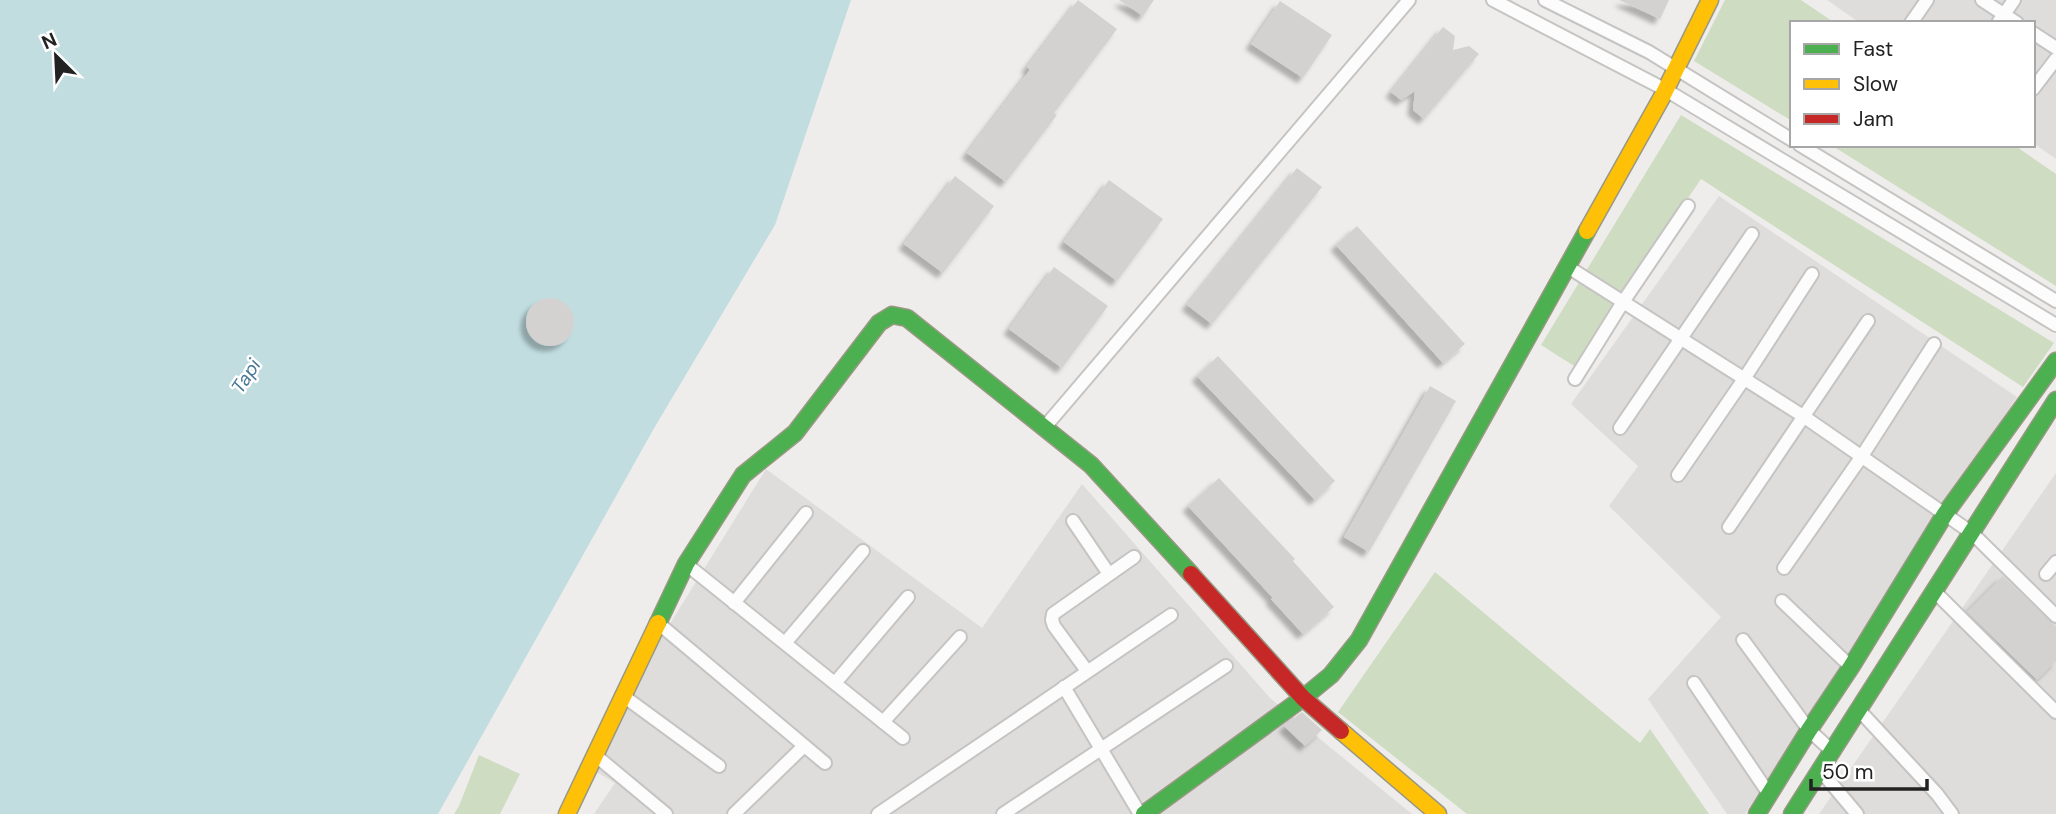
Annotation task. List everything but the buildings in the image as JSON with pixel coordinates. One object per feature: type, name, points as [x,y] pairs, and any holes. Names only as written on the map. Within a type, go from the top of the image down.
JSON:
[{"type":"street","points":[[1044,428],[1409,0]]},
{"type":"street","points":[[1493,0],[1666,90],[2056,325]]},
{"type":"street","points":[[1545,0],[1649,52],[1790,139]]},
{"type":"street","points":[[1064,687],[1142,814],[1331,675],[1359,640],[1666,90],[1710,0]]},
{"type":"street","points":[[1912,21],[1927,0]]},
{"type":"street","points":[[1982,0],[2001,19],[2014,0]]},
{"type":"street","points":[[2035,34],[2056,48]]},
{"type":"street","points":[[2035,86],[2056,59]]},
{"type":"street","points":[[1803,147],[2056,301]]},
{"type":"street","points":[[1575,379],[1688,205]]},
{"type":"street","points":[[1620,428],[1752,234]]},
{"type":"street","points":[[1567,267],[1803,416],[1972,533],[2056,616]]},
{"type":"street","points":[[1678,475],[1812,274]]},
{"type":"street","points":[[567,814],[686,564],[743,475],[795,433],[879,323],[892,315],[907,317],[1091,465],[1303,698],[1438,814]]},
{"type":"street","points":[[1730,527],[1868,321]]},
{"type":"street","points":[[1784,568],[1862,457],[1934,344]]},
{"type":"street","points":[[1757,814],[1945,514],[2056,361]]},
{"type":"street","points":[[1792,814],[2056,400]]},
{"type":"street","points":[[734,603],[806,513]]},
{"type":"street","points":[[1073,521],[1109,574]]},
{"type":"street","points":[[785,643],[863,551]]},
{"type":"street","points":[[1087,671],[1054,626],[1053,614],[1135,557]]},
{"type":"street","points":[[2046,574],[2056,562]]},
{"type":"street","points":[[686,564],[903,738]]},
{"type":"street","points":[[1934,591],[2056,712]]},
{"type":"street","points":[[835,683],[908,597]]},
{"type":"street","points":[[1782,601],[1851,667]]},
{"type":"street","points":[[878,814],[893,810],[1064,687],[1171,615]]},
{"type":"street","points":[[658,623],[824,763]]},
{"type":"street","points":[[883,722],[960,637]]},
{"type":"street","points":[[1743,640],[1809,730],[1832,751]]},
{"type":"street","points":[[1003,814],[1226,666]]},
{"type":"street","points":[[1694,682],[1769,794]]},
{"type":"street","points":[[622,695],[719,766]]},
{"type":"street","points":[[1859,710],[1937,794],[1952,814]]},
{"type":"street","points":[[734,814],[804,746]]},
{"type":"street","points":[[595,755],[666,814]]},
{"type":"street","points":[[1820,770],[1857,814]]},
{"type":"shaded area","points":[[1827,0],[2056,0],[2056,159],[2035,144],[2035,21],[1857,21]]},
{"type":"shaded area","points":[[1719,196],[2017,397],[1745,814],[1727,814],[1648,699],[1721,617],[1609,506],[1638,466],[1571,404]]},
{"type":"shaded area","points":[[766,469],[982,628],[1082,484],[1271,699],[1412,814],[594,814],[615,783],[583,764]]},
{"type":"shaded area","points":[[2056,473],[2056,814],[1819,814]]},
{"type":"green space","points":[[1725,0],[1801,0],[1832,21],[1790,21],[1790,120],[1694,61]]},
{"type":"green space","points":[[1681,115],[2054,343],[2023,387],[1701,179],[1574,366],[1541,345]]},
{"type":"green space","points":[[1834,147],[2017,147],[2056,174],[2056,286]]},
{"type":"green space","points":[[1435,572],[1640,743],[1650,729],[1709,814],[1467,814],[1338,712]]},
{"type":"green space","points":[[479,755],[520,774],[500,814],[454,814],[459,806]]},
{"type":"water","name":"Tapi","points":[[0,0],[851,0],[775,225],[653,430],[438,814],[0,814]]},
{"type":"traffic: fast","points":[[1144,814],[1303,698],[1331,675],[1359,640],[1587,231]]},
{"type":"traffic: fast","points":[[658,623],[686,564],[743,475],[795,433],[879,323],[892,315],[907,318],[1091,465],[1191,574]]},
{"type":"traffic: fast","points":[[1757,814],[1945,514],[2056,361]]},
{"type":"traffic: fast","points":[[1792,814],[2056,400]]},
{"type":"traffic: slow","points":[[1587,231],[1662,97],[1710,0]]},
{"type":"traffic: slow","points":[[567,814],[658,623]]},
{"type":"traffic: slow","points":[[1341,731],[1438,814]]},
{"type":"traffic: jam","points":[[1191,574],[1303,698],[1341,731]]}]
